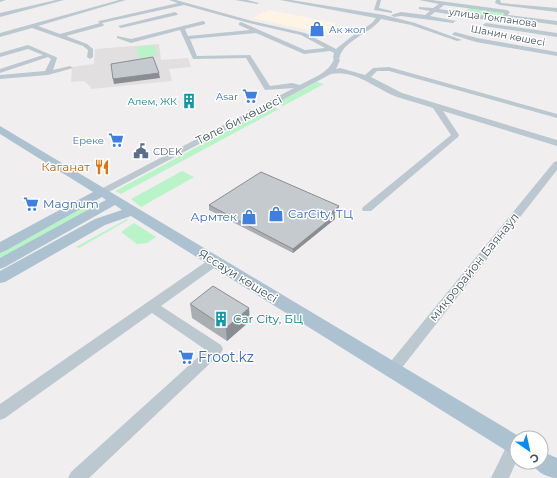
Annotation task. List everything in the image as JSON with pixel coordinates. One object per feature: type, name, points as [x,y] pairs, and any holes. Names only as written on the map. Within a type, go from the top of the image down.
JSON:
[{"type":"main road","name":"Яссауи көшесі","points":[[0,130],[509,442]]},
{"type":"main road","name":"Төле би көшесі","points":[[0,248],[108,196]]},
{"type":"main road","name":"Төле би көшесі","points":[[0,264],[108,196]]},
{"type":"main road","points":[[0,278],[100,222],[133,211]]},
{"type":"street","points":[[0,1],[4,0]]},
{"type":"street","points":[[0,15],[62,0]]},
{"type":"street","points":[[171,0],[251,22],[303,34],[337,52]]},
{"type":"street","points":[[237,0],[257,2]]},
{"type":"street","points":[[282,0],[370,14],[413,24],[459,40]]},
{"type":"street","points":[[420,0],[505,10],[507,12],[506,15]]},
{"type":"street","points":[[492,0],[504,0]]},
{"type":"street","points":[[498,1],[497,3],[500,4],[557,10]]},
{"type":"street","points":[[1,34],[113,3],[123,3]]},
{"type":"street","points":[[378,3],[377,10],[402,11]]},
{"type":"street","points":[[426,17],[443,3]]},
{"type":"street","points":[[60,36],[137,12],[146,12],[184,4]]},
{"type":"street","points":[[421,8],[499,20],[504,19],[506,15]]},
{"type":"street","name":"улица Токпанова","points":[[382,17],[402,11],[426,17],[456,21]]},
{"type":"street","points":[[137,12],[151,20],[183,30],[195,58],[248,56],[268,88],[292,85],[302,87]]},
{"type":"street","points":[[121,26],[175,14]]},
{"type":"street","points":[[506,15],[557,22],[554,44]]},
{"type":"street","points":[[329,72],[335,66],[337,52],[353,38],[382,17]]},
{"type":"street","points":[[251,22],[272,33],[292,39]]},
{"type":"street","points":[[119,37],[131,41],[203,23]]},
{"type":"street","points":[[241,24],[304,52],[331,49]]},
{"type":"street","name":"улица Токпанова","points":[[479,24],[554,44]]},
{"type":"street","points":[[32,26],[88,46],[91,50],[90,57]]},
{"type":"street","points":[[186,38],[256,31]]},
{"type":"street","name":"Шанин көшесі","points":[[455,34],[476,40],[554,44]]},
{"type":"street","points":[[300,41],[331,49]]},
{"type":"street","points":[[0,55],[28,47],[54,58],[48,72]]},
{"type":"street","points":[[0,71],[49,55]]},
{"type":"street","points":[[337,60],[346,73]]},
{"type":"street","points":[[0,77],[70,68]]},
{"type":"street","points":[[366,78],[375,69],[389,69],[557,116]]},
{"type":"street","points":[[329,72],[340,70],[366,78],[399,95],[557,143]]},
{"type":"street","name":"Төле би көшесі","points":[[108,196],[329,72]]},
{"type":"street","points":[[366,209],[456,135],[436,106]]},
{"type":"street","name":"микрорайон Баянаул","points":[[392,370],[557,164]]},
{"type":"street","points":[[0,412],[214,262]]},
{"type":"street","points":[[77,478],[216,350],[151,306]]},
{"type":"street","points":[[500,478],[509,460]]},
{"type":"shaded area","name":"Ак жол","points":[[269,10],[336,23],[334,36],[252,18]]},
{"type":"shaded area","points":[[159,44],[161,60],[188,58],[191,67],[169,69],[172,81],[91,89],[91,87],[84,81],[71,82],[72,67],[94,64],[95,49]]},
{"type":"green space","points":[[470,7],[504,12],[500,19],[463,14]]},
{"type":"green space","points":[[155,45],[157,56],[139,58],[137,47]]},
{"type":"green space","points":[[317,82],[324,84],[283,106],[276,103]]},
{"type":"green space","points":[[272,107],[279,109],[121,194],[115,191]]},
{"type":"green space","points":[[182,171],[194,177],[141,207],[131,199]]},
{"type":"green space","points":[[96,201],[102,205],[0,262],[0,252]]},
{"type":"green space","points":[[127,219],[128,220],[79,248],[76,247]]},
{"type":"green space","points":[[134,223],[156,237],[147,243],[137,244],[121,232]]},
{"type":"building","points":[[153,57],[159,73],[113,79],[111,64]]},
{"type":"building","name":"CarCity, ТЦ","points":[[261,172],[339,206],[331,213],[335,215],[293,249],[209,205]]},
{"type":"building","points":[[213,286],[249,308],[226,328],[190,304]]},
{"type":"place","name":"Ак жол","points":[[317,29]]},
{"type":"place","name":"Asar","points":[[250,96]]},
{"type":"place","name":"Алем, ЖК","points":[[189,101]]},
{"type":"place","name":"Ереке","points":[[116,140]]},
{"type":"place","name":"CDEK","points":[[141,151]]},
{"type":"place","name":"Каганат","points":[[102,167]]},
{"type":"place","name":"Magnum","points":[[31,204]]},
{"type":"place","name":"CarCity, ТЦ","points":[[276,214]]},
{"type":"place","name":"Армтек","points":[[249,217]]},
{"type":"place","name":"Car City, БЦ","points":[[221,319]]},
{"type":"place","name":"Froot.kz","points":[[186,357]]}]
